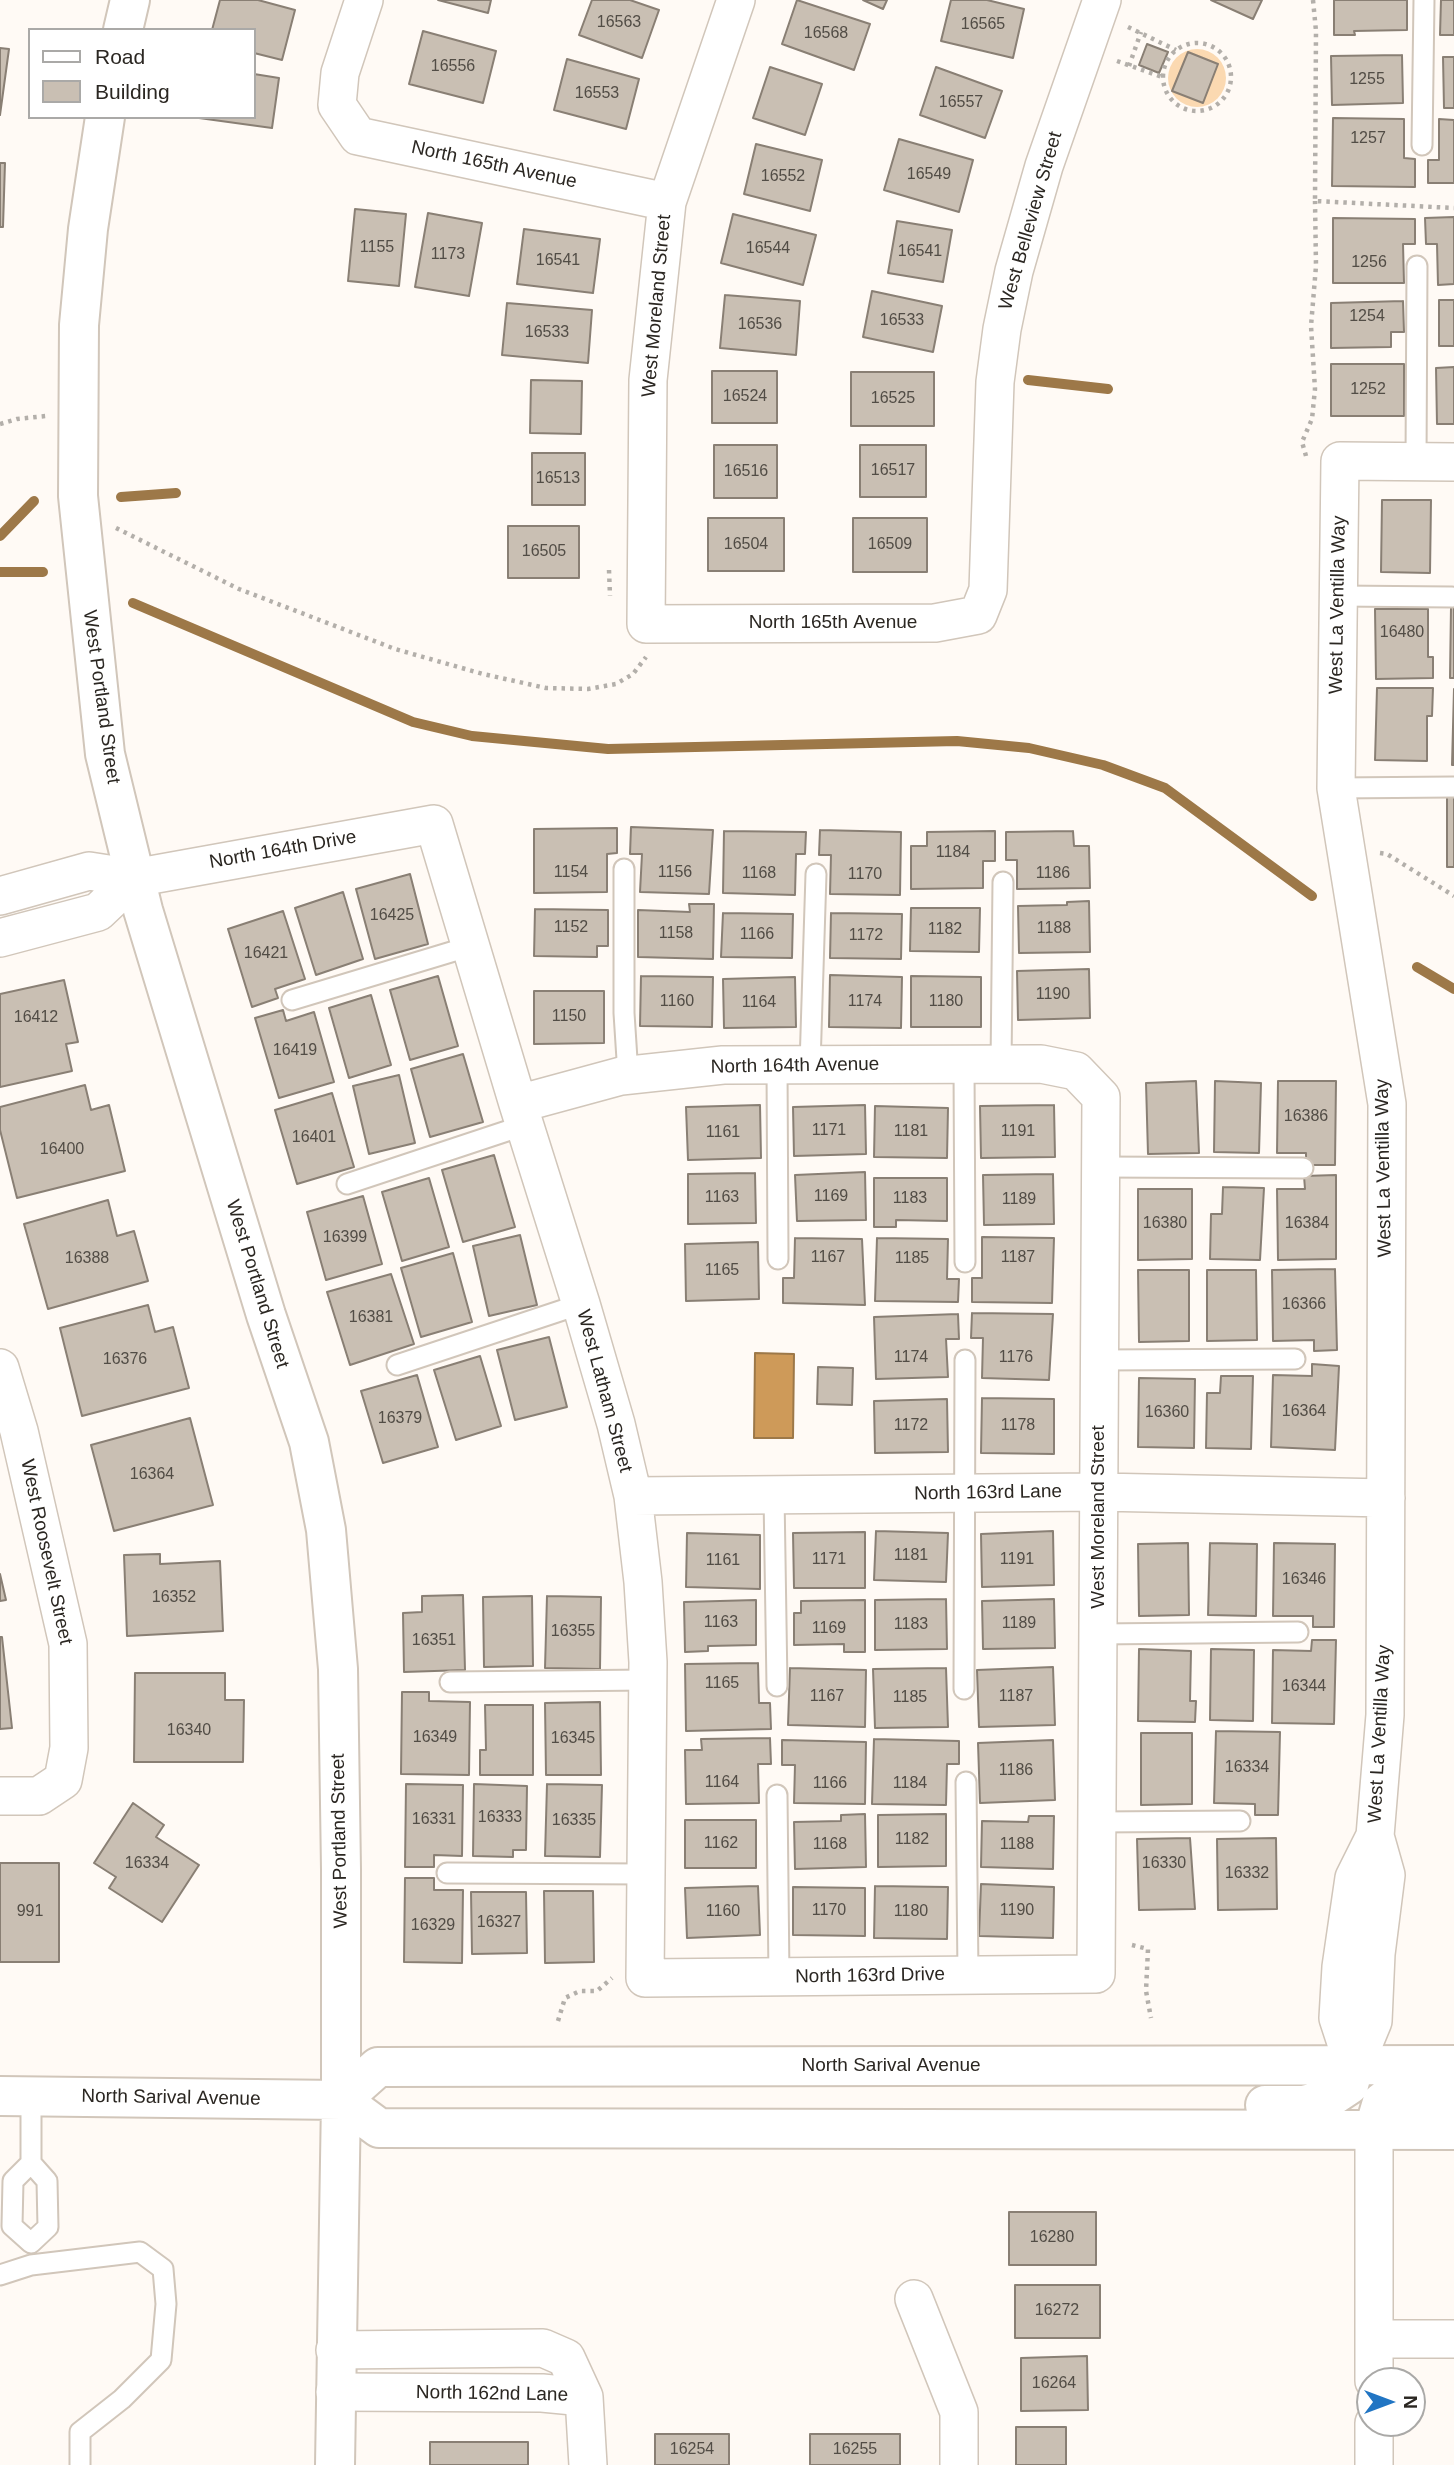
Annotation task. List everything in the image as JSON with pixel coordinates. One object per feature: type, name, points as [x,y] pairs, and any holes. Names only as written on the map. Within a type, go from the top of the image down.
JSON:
[{"type":"main road","points":[[123,28],[130,0]]},
{"type":"main road","name":"West Portland Street","points":[[105,119],[79,325],[78,496],[105,754],[134,878],[266,1315],[309,1442],[326,1530],[338,1669],[341,2100],[335,2465]]},
{"type":"main road","name":"North Sarival Avenue","points":[[16,2096],[341,2100],[378,2067],[1454,2065]]},
{"type":"main road","points":[[978,2129],[1122,2104],[1304,2105],[1328,2099],[1349,2085],[1354,2067]]},
{"type":"main road","points":[[1374,2129],[1382,2102],[1386,2099],[1454,2095]]},
{"type":"main road","points":[[341,2100],[379,2129],[1454,2130]]},
{"type":"street","name":"North 165th Avenue","points":[[364,0],[340,73],[337,105],[358,136],[667,202]]},
{"type":"street","name":"West Moreland Street","points":[[643,636],[648,380],[667,202],[736,0]]},
{"type":"street","name":"West Belleview Street","points":[[978,615],[988,590],[995,382],[1014,271],[1044,166],[1115,8]]},
{"type":"street","points":[[1326,462],[1454,462]]},
{"type":"street","name":"West La Ventilla Way","points":[[1326,462],[1338,596],[1336,788],[1387,1104],[1385,1715],[1375,1836],[1386,1875],[1376,1954],[1373,2021],[1354,2067]]},
{"type":"street","name":"North 165th Avenue","points":[[643,636],[935,623],[978,615]]},
{"type":"street","name":"North 164th Drive","points":[[0,895],[89,871],[134,878],[434,824]]},
{"type":"street","name":"West Latham Street","points":[[434,824],[617,1424],[633,1496],[643,1582],[648,1680],[646,1874],[631,1975]]},
{"type":"street","points":[[0,938],[98,912],[134,878]]},
{"type":"street","name":"North 164th Avenue","points":[[522,1114],[628,1075],[723,1066],[1041,1064],[1076,1071]]},
{"type":"street","name":"West Moreland Street","points":[[1076,1071],[1101,1097],[1096,1974]]},
{"type":"street","name":"West Roosevelt Street","points":[[0,1368],[19,1431],[68,1644],[69,1748],[63,1780],[39,1797],[0,1796]]},
{"type":"street","name":"North 163rd Lane","points":[[633,1496],[1099,1492],[1386,1498]]},
{"type":"street","name":"North 163rd Drive","points":[[631,1975],[779,1977],[1096,1974]]},
{"type":"street","points":[[1374,2129],[1374,2367]]},
{"type":"street","points":[[914,2299],[959,2412],[959,2465]]},
{"type":"street","points":[[1374,2339],[1454,2339]]},
{"type":"street","name":"North 162nd Lane","points":[[335,2350],[543,2348],[566,2358],[583,2396],[542,2393],[335,2392]]},
{"type":"street","points":[[583,2396],[589,2465]]},
{"type":"street","points":[[1374,2437],[1374,2465]]},
{"type":"lane","points":[[1422,145],[1424,0]]},
{"type":"lane","points":[[1416,461],[1418,266]]},
{"type":"lane","points":[[1338,596],[1452,597]]},
{"type":"lane","points":[[1336,788],[1453,787]]},
{"type":"lane","points":[[624,869],[624,1013],[628,1075]]},
{"type":"lane","points":[[778,1259],[794,1066],[816,874]]},
{"type":"lane","points":[[1000,1065],[1003,882]]},
{"type":"lane","points":[[292,1000],[471,946]]},
{"type":"lane","points":[[964,1065],[965,1262]]},
{"type":"lane","points":[[347,1184],[522,1114]]},
{"type":"lane","points":[[1101,1167],[1303,1168]]},
{"type":"lane","points":[[397,1365],[581,1304]]},
{"type":"lane","points":[[1100,1360],[1295,1359]]},
{"type":"lane","points":[[964,1689],[965,1360]]},
{"type":"lane","points":[[774,1495],[777,1686]]},
{"type":"lane","points":[[1098,1634],[1298,1632]]},
{"type":"lane","points":[[450,1682],[648,1680]]},
{"type":"lane","points":[[966,1782],[968,1975]]},
{"type":"lane","points":[[777,1795],[779,1977]]},
{"type":"lane","points":[[1097,1822],[1240,1821]]},
{"type":"lane","points":[[447,1873],[646,1874]]},
{"type":"lane","points":[[16,2096],[31,2163],[47,2180],[48,2227],[31,2243],[31,2265]]},
{"type":"lane","points":[[31,2163],[13,2181],[12,2226],[31,2243]]},
{"type":"lane","points":[[0,2275],[31,2265],[140,2252],[163,2269],[166,2304],[161,2360],[122,2399],[80,2432],[80,2465]]},
{"type":"path","points":[[1313,0],[1316,32],[1316,266],[1311,326],[1315,389],[1312,419],[1302,442],[1307,459],[1326,462]]},
{"type":"path","points":[[1115,8],[1123,25],[1176,50]]},
{"type":"path","points":[[1129,66],[1140,32]]},
{"type":"path","points":[[1198,43],[1219,51],[1230,70],[1227,93],[1211,108],[1189,111],[1170,99],[1163,77],[1164,67],[1176,50],[1198,43]]},
{"type":"path","points":[[1110,58],[1163,77]]},
{"type":"path","points":[[1315,201],[1454,208]]},
{"type":"path","points":[[0,424],[17,419],[79,415]]},
{"type":"path","points":[[115,528],[239,589],[395,649],[483,674],[546,688],[588,689],[617,684],[633,674],[647,656],[643,636]]},
{"type":"path","points":[[610,564],[610,599]]},
{"type":"path","points":[[1373,852],[1387,853],[1454,896]]},
{"type":"path","points":[[1132,1945],[1148,1949],[1146,1991],[1151,2018]]},
{"type":"path","points":[[558,2021],[565,1998],[580,1991],[597,1991],[631,1975]]},
{"type":"shaded area","points":[[1191,49],[1203,49],[1218,57],[1226,72],[1226,84],[1218,99],[1203,107],[1191,107],[1176,99],[1168,84],[1168,72],[1176,57]]},
{"type":"shaded area","points":[[755,1353],[794,1354],[793,1438],[754,1438]]},
{"type":"building","points":[[220,0],[258,0],[295,10],[282,60],[256,54],[256,28],[213,28]]},
{"type":"building","points":[[438,0],[491,0],[488,13]]},
{"type":"building","points":[[592,0],[630,0],[659,10],[642,58],[579,35]]},
{"type":"building","points":[[797,0],[870,24],[854,70],[782,44]]},
{"type":"building","points":[[863,0],[887,0],[883,9]]},
{"type":"building","points":[[951,0],[987,0],[1024,9],[1013,58],[941,41]]},
{"type":"building","points":[[1211,0],[1262,0],[1253,19]]},
{"type":"building","points":[[1334,0],[1407,0],[1407,30],[1354,31],[1355,35],[1334,35]]},
{"type":"building","points":[[1441,0],[1454,0],[1454,35],[1440,35]]},
{"type":"building","points":[[423,31],[496,51],[483,103],[409,84]]},
{"type":"building","points":[[1147,44],[1168,52],[1159,73],[1139,65]]},
{"type":"building","points":[[0,48],[9,49],[0,115]]},
{"type":"building","points":[[1188,52],[1218,64],[1203,103],[1172,91]]},
{"type":"building","points":[[1402,55],[1403,103],[1332,105],[1331,56]]},
{"type":"building","points":[[1443,57],[1454,57],[1454,108],[1444,108]]},
{"type":"building","points":[[567,59],[639,79],[626,129],[554,110]]},
{"type":"building","points":[[770,67],[822,84],[805,135],[753,118]]},
{"type":"building","points":[[936,67],[1002,91],[985,138],[920,115]]},
{"type":"building","points":[[256,74],[279,78],[272,128],[206,119],[256,119]]},
{"type":"building","points":[[1333,118],[1404,119],[1404,158],[1415,159],[1415,187],[1332,186]]},
{"type":"building","points":[[1439,119],[1454,120],[1454,183],[1428,183],[1428,160],[1439,160]]},
{"type":"building","points":[[899,139],[973,160],[959,212],[884,190]]},
{"type":"building","points":[[756,144],[822,160],[810,211],[744,194]]},
{"type":"building","points":[[0,163],[5,163],[3,227],[0,227]]},
{"type":"building","points":[[355,209],[406,214],[399,286],[348,281]]},
{"type":"building","points":[[428,213],[482,223],[469,296],[415,287]]},
{"type":"building","points":[[733,214],[816,235],[803,285],[721,263]]},
{"type":"building","points":[[1454,217],[1454,284],[1438,285],[1437,244],[1426,244],[1425,218]]},
{"type":"building","points":[[1333,218],[1415,219],[1415,244],[1403,244],[1404,283],[1333,283]]},
{"type":"building","points":[[897,221],[952,230],[943,282],[888,273]]},
{"type":"building","points":[[524,229],[600,239],[593,293],[517,284]]},
{"type":"building","points":[[872,291],[942,306],[933,352],[863,337]]},
{"type":"building","points":[[725,295],[800,301],[796,355],[720,348]]},
{"type":"building","points":[[1439,300],[1454,300],[1454,346],[1439,346]]},
{"type":"building","points":[[1403,301],[1404,332],[1391,332],[1391,347],[1331,348],[1331,303]]},
{"type":"building","points":[[507,303],[592,310],[588,363],[502,355]]},
{"type":"building","points":[[1331,364],[1404,364],[1404,416],[1331,416]]},
{"type":"building","points":[[1454,367],[1454,424],[1437,424],[1436,368]]},
{"type":"building","points":[[712,371],[777,371],[777,423],[712,423]]},
{"type":"building","points":[[851,372],[934,372],[934,426],[851,426]]},
{"type":"building","points":[[531,380],[582,381],[581,434],[530,433]]},
{"type":"building","points":[[714,445],[777,445],[777,498],[714,498]]},
{"type":"building","points":[[860,445],[926,445],[926,497],[860,497]]},
{"type":"building","points":[[532,453],[585,453],[585,505],[532,505]]},
{"type":"building","points":[[1382,500],[1431,500],[1430,573],[1381,572]]},
{"type":"building","points":[[708,518],[784,518],[784,571],[708,571]]},
{"type":"building","points":[[853,518],[927,518],[927,572],[853,572]]},
{"type":"building","points":[[508,526],[579,526],[579,578],[508,578]]},
{"type":"building","points":[[1451,607],[1454,607],[1454,678],[1450,678]]},
{"type":"building","points":[[1375,609],[1428,609],[1428,657],[1433,657],[1433,678],[1376,679]]},
{"type":"building","points":[[1377,688],[1433,688],[1432,716],[1427,716],[1427,761],[1375,760]]},
{"type":"building","points":[[1454,689],[1454,765],[1452,765]]},
{"type":"building","points":[[1447,795],[1454,795],[1454,867],[1447,867]]},
{"type":"building","points":[[631,827],[713,830],[709,894],[640,892],[642,854],[630,854]]},
{"type":"building","points":[[617,828],[617,853],[607,854],[607,892],[534,893],[534,829]]},
{"type":"building","points":[[820,830],[901,832],[900,895],[830,894],[831,855],[819,855]]},
{"type":"building","points":[[724,831],[806,832],[805,854],[796,854],[795,895],[723,893]]},
{"type":"building","points":[[995,831],[995,861],[983,861],[983,888],[911,889],[911,846],[927,846],[927,832]]},
{"type":"building","points":[[1073,831],[1074,846],[1089,846],[1090,888],[1017,889],[1017,860],[1006,860],[1006,832]]},
{"type":"building","points":[[410,874],[428,944],[375,959],[356,889]]},
{"type":"building","points":[[343,892],[363,959],[316,975],[295,908]]},
{"type":"building","points":[[1089,901],[1090,952],[1019,953],[1018,906],[1067,905],[1067,902]]},
{"type":"building","points":[[689,904],[714,904],[713,959],[638,957],[638,910],[690,912]]},
{"type":"building","points":[[911,908],[980,908],[979,952],[910,951]]},
{"type":"building","points":[[535,909],[608,910],[608,946],[597,946],[597,957],[534,956]]},
{"type":"building","points":[[283,911],[305,979],[275,989],[278,998],[252,1007],[228,929]]},
{"type":"building","points":[[723,913],[793,914],[792,958],[721,957]]},
{"type":"building","points":[[831,913],[902,914],[901,959],[830,958]]},
{"type":"building","points":[[1089,969],[1090,1018],[1018,1020],[1017,971]]},
{"type":"building","points":[[830,975],[902,977],[901,1028],[829,1027]]},
{"type":"building","points":[[438,976],[458,1046],[410,1060],[390,990]]},
{"type":"building","points":[[641,976],[713,977],[712,1027],[640,1026]]},
{"type":"building","points":[[911,976],[981,977],[981,1027],[911,1027]]},
{"type":"building","points":[[795,977],[796,1027],[724,1028],[723,979]]},
{"type":"building","points":[[64,980],[78,1042],[66,1044],[72,1071],[0,1087],[0,994]]},
{"type":"building","points":[[534,991],[604,991],[604,1043],[534,1044]]},
{"type":"building","points":[[371,995],[391,1065],[349,1078],[329,1008]]},
{"type":"building","points":[[283,1010],[286,1021],[314,1012],[334,1082],[279,1098],[255,1018]]},
{"type":"building","points":[[463,1054],[483,1122],[430,1137],[411,1069]]},
{"type":"building","points":[[399,1075],[415,1143],[369,1154],[353,1086]]},
{"type":"building","points":[[1196,1081],[1199,1153],[1148,1154],[1146,1083]]},
{"type":"building","points":[[1215,1081],[1261,1083],[1259,1153],[1214,1152]]},
{"type":"building","points":[[1278,1081],[1336,1081],[1335,1165],[1306,1165],[1306,1153],[1277,1153]]},
{"type":"building","points":[[85,1085],[91,1110],[109,1105],[125,1171],[17,1198],[0,1130],[0,1107]]},
{"type":"building","points":[[332,1093],[354,1167],[297,1184],[275,1110]]},
{"type":"building","points":[[760,1105],[761,1158],[688,1160],[686,1107]]},
{"type":"building","points":[[865,1105],[866,1154],[794,1156],[793,1107]]},
{"type":"building","points":[[1054,1105],[1055,1157],[981,1158],[980,1106]]},
{"type":"building","points":[[875,1106],[948,1108],[947,1158],[874,1157]]},
{"type":"building","points":[[494,1155],[515,1227],[463,1242],[442,1170]]},
{"type":"building","points":[[865,1172],[866,1220],[797,1221],[795,1175]]},
{"type":"building","points":[[755,1173],[756,1223],[688,1224],[688,1174]]},
{"type":"building","points":[[1053,1174],[1054,1224],[984,1225],[983,1175]]},
{"type":"building","points":[[1336,1175],[1336,1259],[1278,1260],[1277,1189],[1305,1189],[1304,1176]]},
{"type":"building","points":[[429,1178],[449,1247],[402,1261],[382,1192]]},
{"type":"building","points":[[874,1178],[947,1178],[947,1221],[896,1220],[896,1227],[874,1227]]},
{"type":"building","points":[[1223,1187],[1264,1188],[1260,1260],[1210,1259],[1211,1214],[1222,1214]]},
{"type":"building","points":[[1138,1189],[1192,1189],[1192,1259],[1138,1260]]},
{"type":"building","points":[[363,1196],[382,1264],[326,1280],[307,1212]]},
{"type":"building","points":[[108,1200],[117,1236],[134,1231],[148,1281],[48,1309],[24,1224]]},
{"type":"building","points":[[520,1235],[537,1305],[489,1316],[473,1246]]},
{"type":"building","points":[[982,1237],[1054,1238],[1052,1303],[972,1302],[972,1278],[982,1278]]},
{"type":"building","points":[[795,1238],[862,1239],[865,1305],[783,1303],[783,1278],[794,1278]]},
{"type":"building","points":[[877,1238],[948,1239],[947,1279],[959,1279],[958,1302],[875,1301]]},
{"type":"building","points":[[758,1242],[759,1299],[686,1301],[685,1244]]},
{"type":"building","points":[[453,1253],[472,1322],[421,1337],[401,1268]]},
{"type":"building","points":[[1335,1269],[1337,1350],[1314,1351],[1314,1340],[1273,1341],[1272,1270]]},
{"type":"building","points":[[1138,1270],[1189,1270],[1189,1341],[1139,1342]]},
{"type":"building","points":[[1207,1270],[1256,1270],[1257,1340],[1207,1341]]},
{"type":"building","points":[[391,1274],[414,1344],[350,1365],[327,1292]]},
{"type":"building","points":[[148,1305],[155,1332],[173,1327],[189,1388],[82,1416],[60,1328]]},
{"type":"building","points":[[972,1313],[1053,1314],[1049,1380],[982,1378],[983,1338],[971,1338]]},
{"type":"building","points":[[958,1314],[959,1339],[946,1339],[948,1377],[876,1379],[874,1317]]},
{"type":"building","points":[[549,1337],[567,1407],[515,1420],[497,1350]]},
{"type":"building","points":[[480,1356],[501,1426],[456,1440],[434,1370]]},
{"type":"building","points":[[1312,1364],[1339,1366],[1335,1450],[1271,1447],[1273,1375],[1312,1376]]},
{"type":"building","points":[[818,1367],[853,1368],[852,1405],[817,1404]]},
{"type":"building","points":[[417,1375],[438,1447],[383,1463],[361,1391]]},
{"type":"building","points":[[1221,1376],[1253,1376],[1251,1449],[1206,1448],[1207,1393],[1220,1393]]},
{"type":"building","points":[[1139,1378],[1195,1379],[1194,1448],[1138,1447]]},
{"type":"building","points":[[982,1398],[1054,1399],[1054,1454],[981,1453]]},
{"type":"building","points":[[947,1399],[948,1452],[875,1453],[874,1401]]},
{"type":"building","points":[[190,1418],[213,1505],[114,1531],[91,1445]]},
{"type":"building","points":[[876,1531],[948,1533],[946,1582],[874,1580]]},
{"type":"building","points":[[1053,1531],[1054,1585],[982,1587],[981,1534]]},
{"type":"building","points":[[865,1532],[865,1588],[794,1588],[793,1533]]},
{"type":"building","points":[[687,1533],[760,1535],[760,1589],[686,1587]]},
{"type":"building","points":[[1188,1543],[1189,1615],[1139,1616],[1138,1544]]},
{"type":"building","points":[[1210,1543],[1257,1544],[1256,1616],[1208,1615]]},
{"type":"building","points":[[1274,1543],[1335,1544],[1334,1627],[1313,1627],[1313,1616],[1273,1616]]},
{"type":"building","points":[[160,1554],[160,1564],[220,1561],[223,1631],[127,1636],[124,1555]]},
{"type":"building","points":[[0,1574],[6,1600],[0,1601]]},
{"type":"building","points":[[463,1595],[465,1670],[404,1672],[403,1613],[422,1612],[422,1596]]},
{"type":"building","points":[[532,1596],[533,1666],[484,1667],[483,1597]]},
{"type":"building","points":[[547,1596],[601,1597],[600,1669],[545,1668]]},
{"type":"building","points":[[946,1599],[947,1649],[875,1650],[875,1600]]},
{"type":"building","points":[[1054,1599],[1055,1648],[983,1649],[982,1601]]},
{"type":"building","points":[[756,1600],[756,1645],[708,1646],[708,1651],[685,1652],[684,1602]]},
{"type":"building","points":[[865,1600],[865,1652],[844,1652],[844,1644],[794,1645],[794,1613],[801,1613],[801,1601]]},
{"type":"building","points":[[0,1637],[12,1728],[0,1729]]},
{"type":"building","points":[[1312,1640],[1336,1640],[1334,1724],[1272,1723],[1273,1650],[1311,1651]]},
{"type":"building","points":[[1139,1649],[1191,1651],[1190,1701],[1196,1701],[1195,1722],[1138,1721]]},
{"type":"building","points":[[1211,1649],[1254,1650],[1253,1721],[1210,1720]]},
{"type":"building","points":[[758,1663],[759,1703],[770,1703],[771,1729],[686,1731],[685,1664]]},
{"type":"building","points":[[1053,1667],[1055,1725],[979,1727],[977,1670]]},
{"type":"building","points":[[790,1668],[866,1670],[865,1727],[788,1725]]},
{"type":"building","points":[[946,1668],[948,1727],[875,1728],[873,1669]]},
{"type":"building","points":[[135,1673],[225,1673],[225,1700],[244,1700],[243,1762],[134,1762]]},
{"type":"building","points":[[402,1692],[429,1692],[429,1701],[470,1702],[469,1775],[401,1774]]},
{"type":"building","points":[[600,1702],[601,1775],[546,1775],[545,1703]]},
{"type":"building","points":[[485,1705],[533,1705],[533,1775],[480,1775],[480,1750],[486,1750]]},
{"type":"building","points":[[1216,1731],[1280,1732],[1278,1815],[1255,1815],[1255,1804],[1214,1803]]},
{"type":"building","points":[[1141,1733],[1192,1733],[1192,1804],[1141,1805]]},
{"type":"building","points":[[770,1738],[771,1764],[758,1764],[759,1803],[686,1804],[685,1750],[702,1750],[701,1739]]},
{"type":"building","points":[[874,1739],[959,1741],[959,1764],[947,1764],[946,1805],[872,1804]]},
{"type":"building","points":[[782,1740],[866,1742],[865,1804],[794,1803],[795,1765],[782,1765]]},
{"type":"building","points":[[1053,1740],[1055,1800],[980,1803],[978,1743]]},
{"type":"building","points":[[406,1784],[463,1785],[462,1856],[434,1855],[434,1867],[405,1867]]},
{"type":"building","points":[[474,1784],[527,1786],[526,1850],[513,1850],[513,1857],[473,1856]]},
{"type":"building","points":[[547,1784],[602,1785],[600,1857],[545,1856]]},
{"type":"building","points":[[133,1803],[164,1825],[156,1837],[199,1865],[162,1922],[109,1888],[116,1877],[94,1863]]},
{"type":"building","points":[[865,1814],[866,1867],[795,1869],[794,1822],[841,1821],[841,1815]]},
{"type":"building","points":[[946,1814],[946,1866],[878,1867],[878,1815]]},
{"type":"building","points":[[1029,1816],[1054,1816],[1053,1869],[981,1867],[982,1821],[1028,1822]]},
{"type":"building","points":[[685,1820],[756,1820],[756,1868],[685,1868]]},
{"type":"building","points":[[1190,1838],[1195,1909],[1139,1910],[1137,1839]]},
{"type":"building","points":[[1276,1838],[1277,1909],[1218,1910],[1217,1839]]},
{"type":"building","points":[[0,1863],[59,1863],[59,1962],[0,1962]]},
{"type":"building","points":[[405,1878],[434,1878],[434,1890],[463,1890],[462,1963],[404,1962]]},
{"type":"building","points":[[981,1884],[1054,1887],[1053,1938],[979,1936]]},
{"type":"building","points":[[758,1886],[760,1935],[687,1938],[685,1888]]},
{"type":"building","points":[[875,1886],[948,1887],[947,1939],[874,1938]]},
{"type":"building","points":[[793,1887],[865,1888],[865,1936],[793,1935]]},
{"type":"building","points":[[544,1891],[593,1891],[594,1962],[545,1963]]},
{"type":"building","points":[[471,1892],[526,1892],[527,1953],[472,1954]]},
{"type":"building","points":[[1009,2212],[1096,2212],[1096,2265],[1009,2265]]},
{"type":"building","points":[[1015,2285],[1100,2285],[1100,2338],[1015,2338]]},
{"type":"building","points":[[1087,2356],[1088,2410],[1021,2411],[1021,2358]]},
{"type":"building","points":[[1016,2427],[1066,2427],[1066,2465],[1016,2465]]},
{"type":"building","points":[[655,2434],[729,2434],[729,2465],[655,2465]]},
{"type":"building","points":[[810,2434],[900,2434],[900,2465],[810,2465]]},
{"type":"building","points":[[430,2442],[528,2442],[528,2465],[430,2465]]},
{"type":"waterway","points":[[1028,380],[1108,389]]},
{"type":"waterway","points":[[121,497],[176,493]]},
{"type":"waterway","points":[[0,536],[34,501]]},
{"type":"waterway","points":[[0,572],[43,572]]},
{"type":"waterway","points":[[133,603],[413,722],[472,736],[608,749],[957,741],[1029,748],[1103,765],[1165,788],[1312,896]]},
{"type":"waterway","points":[[1417,967],[1454,989]]}]
